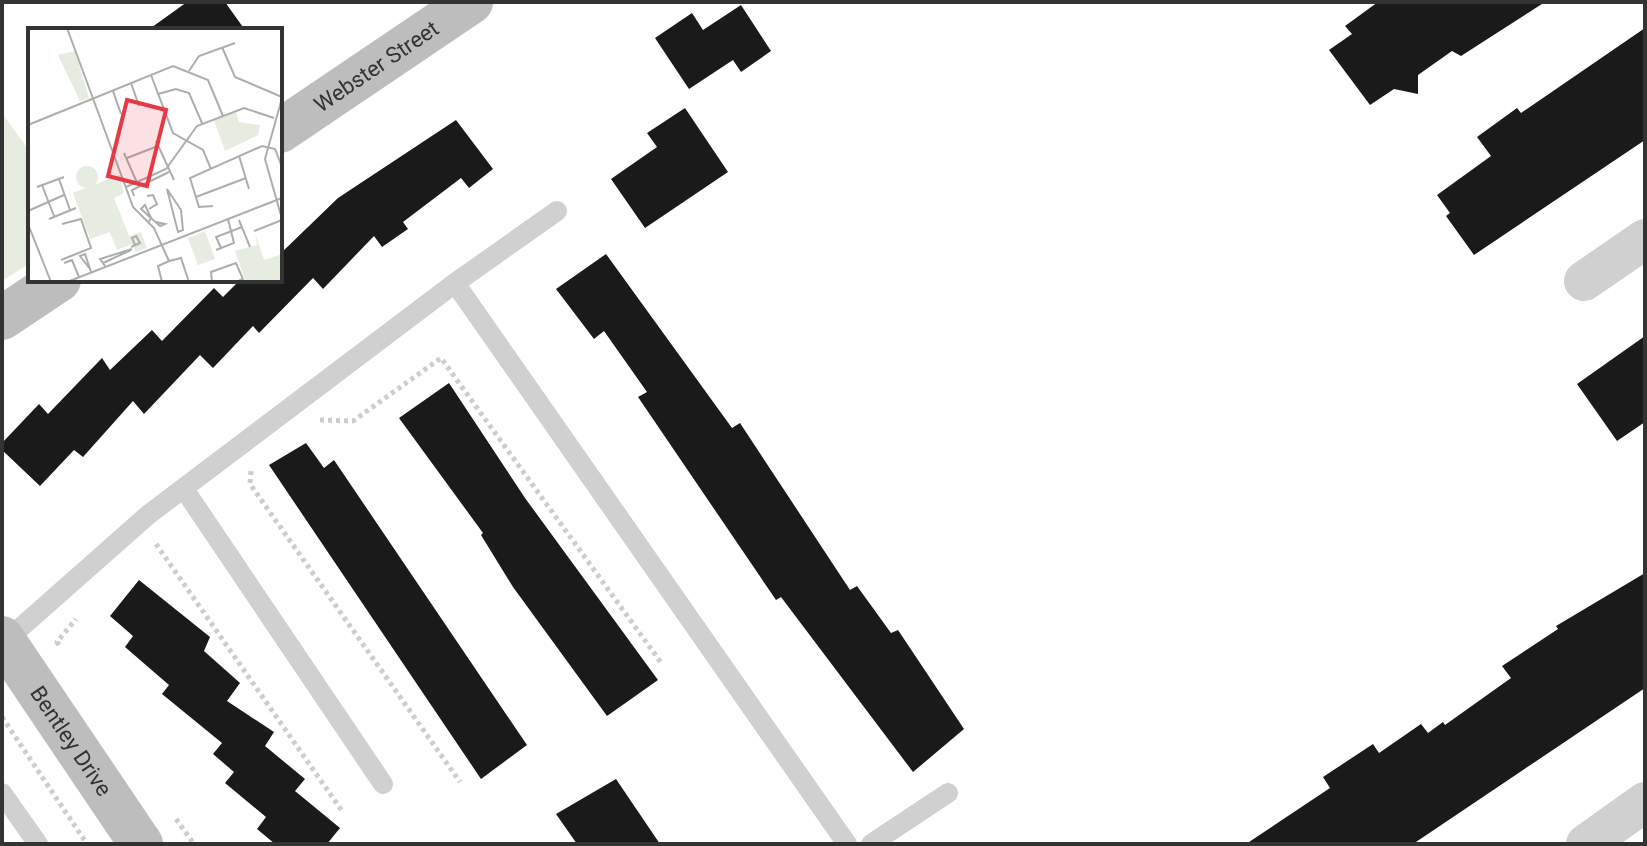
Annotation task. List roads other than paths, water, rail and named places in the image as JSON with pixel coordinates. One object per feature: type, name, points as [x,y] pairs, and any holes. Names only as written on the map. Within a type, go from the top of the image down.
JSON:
[{"type":"street","name":"Webster Street","points":[[282,130],[471,2]]},
{"type":"street","points":[[1584,281],[1645,239]]},
{"type":"street","points":[[2,318],[56,282]]},
{"type":"street","name":"Bentley Drive","points":[[3,641],[141,844]]},
{"type":"street","points":[[1586,844],[1645,802]]},
{"type":"lane","points":[[3,641],[148,515],[455,283],[557,211]]},
{"type":"lane","points":[[455,283],[847,844]]},
{"type":"lane","points":[[184,489],[383,784]]},
{"type":"lane","points":[[2,793],[38,844]]},
{"type":"lane","points":[[871,844],[948,793]]}]
